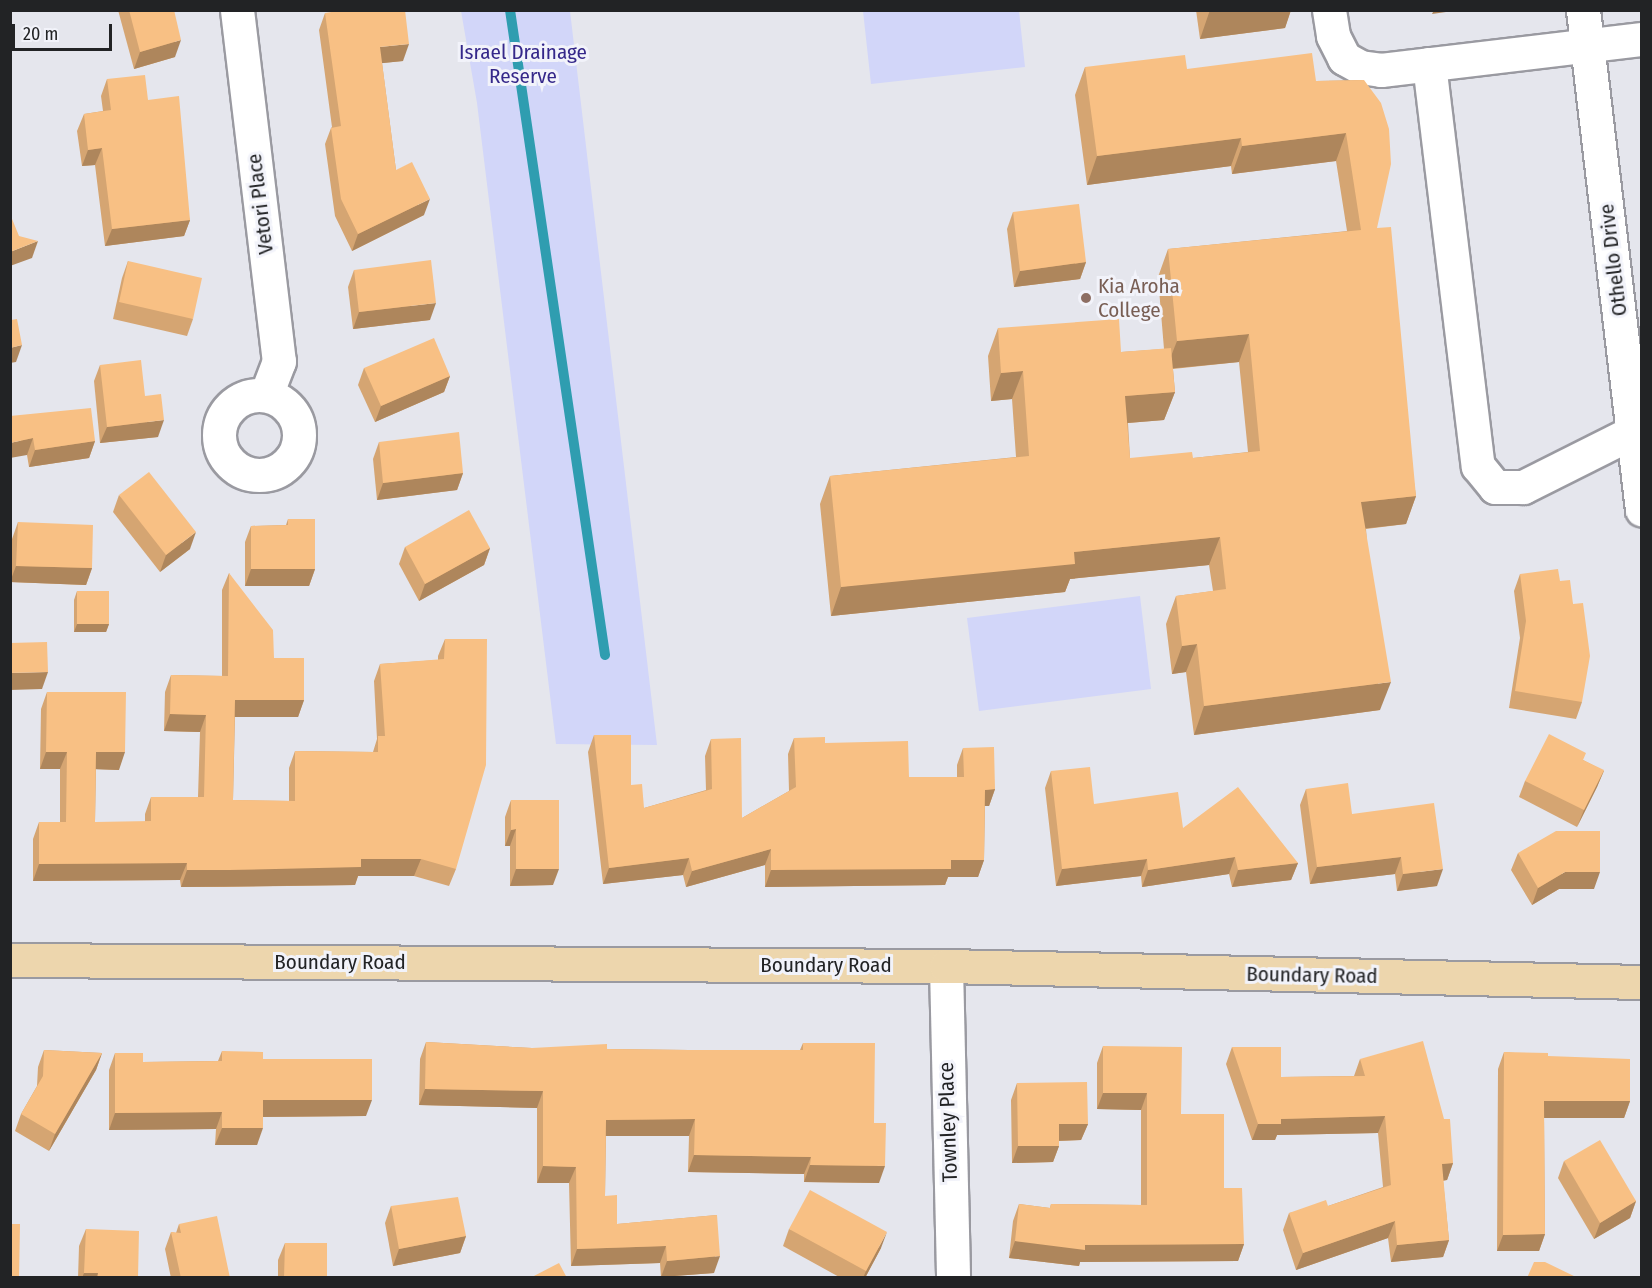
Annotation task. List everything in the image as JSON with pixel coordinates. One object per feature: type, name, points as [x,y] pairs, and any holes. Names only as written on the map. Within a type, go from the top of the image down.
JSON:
[{"type":"main road","name":"Boundary Road","points":[[10,960],[946,966],[1641,982]]},
{"type":"street","name":"Vetori Place","points":[[237,10],[279,361],[266,395]]},
{"type":"street","points":[[1329,10],[1333,36],[1344,58],[1360,68],[1381,70],[1641,39]]},
{"type":"street","name":"Othello Drive","points":[[1583,10],[1641,510]]},
{"type":"street","points":[[1429,64],[1478,466],[1495,488],[1523,487],[1633,432]]},
{"type":"street","name":"Townley Place","points":[[946,966],[953,1278]]},
{"type":"green space","name":"Israel Drainage Reserve","points":[[461,11],[570,11],[657,745],[556,744],[477,103]]},
{"type":"green space","points":[[863,11],[1019,11],[1025,67],[871,84]]},
{"type":"green space","points":[[1140,596],[1151,689],[979,711],[967,618]]},
{"type":"building","points":[[129,10],[174,10],[181,40],[140,52]]},
{"type":"building","points":[[344,10],[405,10],[409,44],[380,47],[396,170],[412,162],[430,199],[358,234],[341,199],[331,128],[341,126],[325,13]]},
{"type":"building","points":[[1312,53],[1316,81],[1364,80],[1381,103],[1389,129],[1391,164],[1377,228],[1391,227],[1416,496],[1361,502],[1391,682],[1204,706],[1197,644],[1182,646],[1176,596],[1226,589],[1220,537],[1074,552],[1075,564],[841,587],[830,476],[1029,456],[1023,371],[1001,373],[998,328],[1119,319],[1121,352],[1171,348],[1175,392],[1125,396],[1130,458],[1192,452],[1193,458],[1260,451],[1249,334],[1177,341],[1168,249],[1361,230],[1346,133],[1242,146],[1241,138],[1097,156],[1085,67],[1185,55],[1187,69]]},
{"type":"building","points":[[145,75],[148,100],[179,96],[190,220],[112,229],[102,148],[88,150],[84,114],[111,110],[107,79]]},
{"type":"building","points":[[1079,204],[1086,262],[1020,271],[1013,212]]},
{"type":"building","points":[[10,214],[19,236],[38,241],[10,252]]},
{"type":"building","points":[[431,260],[436,303],[359,312],[354,270]]},
{"type":"building","points":[[128,261],[202,278],[193,319],[119,302]]},
{"type":"building","points":[[10,316],[11,320],[17,319],[22,345],[10,348]]},
{"type":"building","points":[[434,338],[450,376],[381,406],[364,368]]},
{"type":"building","points":[[141,360],[145,396],[161,394],[164,420],[107,427],[100,365]]},
{"type":"building","points":[[91,408],[95,441],[35,450],[33,438],[10,443],[10,416]]},
{"type":"building","points":[[459,432],[463,473],[383,483],[379,442]]},
{"type":"building","points":[[149,472],[196,532],[166,555],[119,495]]},
{"type":"building","points":[[469,510],[490,548],[425,584],[405,547]]},
{"type":"building","points":[[288,519],[315,519],[315,569],[251,569],[251,526],[288,525]]},
{"type":"building","points":[[18,522],[93,525],[92,568],[16,566]]},
{"type":"building","points":[[1558,569],[1560,581],[1570,580],[1573,604],[1583,603],[1590,656],[1582,702],[1515,691],[1526,621],[1520,574]]},
{"type":"building","points":[[229,573],[273,630],[274,658],[304,658],[304,700],[235,700],[233,800],[295,801],[295,751],[378,752],[378,736],[385,736],[380,664],[444,659],[445,639],[487,639],[486,765],[456,869],[421,859],[361,859],[361,867],[229,870],[187,870],[187,863],[39,864],[39,822],[66,822],[67,752],[46,752],[47,692],[126,692],[125,752],[96,752],[95,822],[151,821],[151,797],[204,797],[206,715],[170,714],[171,675],[228,676]]},
{"type":"building","points":[[77,591],[109,591],[109,624],[77,624]]},
{"type":"building","points":[[47,642],[48,672],[10,673],[10,643]]},
{"type":"building","points":[[1549,734],[1586,753],[1583,760],[1604,770],[1584,810],[1525,781]]},
{"type":"building","points":[[594,735],[631,735],[631,785],[642,784],[644,808],[712,789],[711,739],[741,738],[742,818],[796,787],[794,738],[825,737],[825,743],[908,741],[909,777],[964,777],[963,748],[994,747],[995,789],[985,790],[984,860],[951,860],[951,869],[771,870],[771,849],[692,871],[689,858],[609,868]]},
{"type":"building","points":[[1090,767],[1094,804],[1178,792],[1183,828],[1238,787],[1298,863],[1238,870],[1235,857],[1148,870],[1147,859],[1062,869],[1051,771]]},
{"type":"building","points":[[1348,783],[1352,814],[1434,803],[1443,869],[1403,874],[1401,857],[1317,867],[1306,789]]},
{"type":"building","points":[[511,800],[559,800],[559,869],[516,869],[516,829],[511,830]]},
{"type":"building","points":[[1556,831],[1600,831],[1600,872],[1565,872],[1538,888],[1518,853]]},
{"type":"building","points":[[1423,1041],[1444,1119],[1450,1119],[1453,1163],[1442,1164],[1449,1240],[1397,1245],[1395,1221],[1303,1253],[1289,1213],[1326,1200],[1328,1206],[1391,1185],[1385,1116],[1281,1119],[1281,1124],[1258,1124],[1232,1047],[1281,1047],[1281,1077],[1365,1076],[1360,1059]]},
{"type":"building","points":[[426,1042],[532,1048],[607,1044],[607,1049],[689,1050],[803,1050],[803,1043],[875,1043],[874,1123],[886,1123],[885,1166],[810,1165],[811,1157],[694,1155],[695,1119],[606,1120],[605,1196],[617,1195],[617,1224],[717,1215],[720,1256],[667,1261],[666,1246],[577,1249],[576,1167],[543,1166],[543,1091],[425,1089]]},
{"type":"building","points":[[1103,1046],[1182,1047],[1181,1114],[1224,1114],[1224,1188],[1242,1188],[1244,1244],[1085,1245],[1085,1250],[1015,1241],[1019,1204],[1050,1208],[1051,1204],[1147,1205],[1147,1093],[1103,1093]]},
{"type":"building","points":[[44,1050],[102,1053],[55,1134],[21,1114],[43,1076]]},
{"type":"building","points":[[222,1051],[263,1052],[263,1059],[372,1059],[372,1100],[263,1100],[263,1128],[222,1128],[222,1112],[115,1113],[115,1053],[143,1053],[143,1062],[222,1061]]},
{"type":"building","points":[[1504,1052],[1630,1059],[1630,1101],[1544,1101],[1545,1234],[1503,1235]]},
{"type":"building","points":[[1087,1082],[1088,1124],[1059,1124],[1059,1146],[1018,1146],[1017,1083]]},
{"type":"building","points":[[1600,1140],[1636,1201],[1600,1223],[1564,1161]]},
{"type":"building","points":[[810,1190],[887,1232],[866,1271],[789,1229]]},
{"type":"building","points":[[458,1197],[466,1236],[399,1249],[391,1206]]},
{"type":"building","points":[[217,1216],[230,1278],[181,1278],[171,1232],[181,1233],[179,1224]]},
{"type":"building","points":[[10,1224],[20,1224],[19,1278],[10,1278]]},
{"type":"building","points":[[86,1229],[139,1231],[138,1278],[98,1278],[98,1273],[84,1273]]},
{"type":"building","points":[[285,1243],[327,1243],[327,1278],[284,1278]]},
{"type":"building","points":[[1534,1262],[1545,1262],[1578,1278],[1527,1278]]},
{"type":"building","points":[[559,1263],[567,1278],[530,1278]]},
{"type":"waterway","points":[[510,10],[605,655]]},
{"type":"place","name":"Kia Aroha College","points":[[1086,298]]}]
